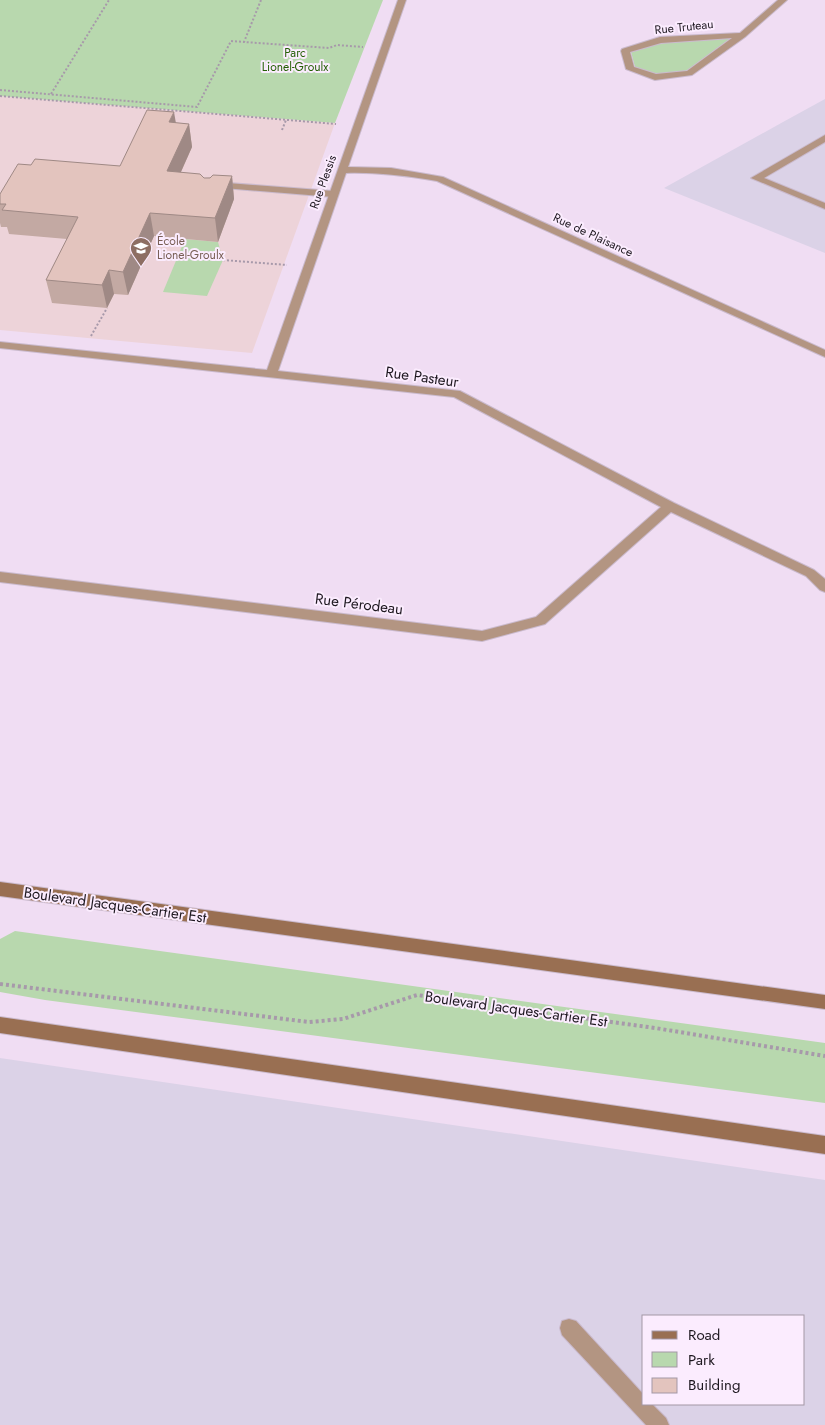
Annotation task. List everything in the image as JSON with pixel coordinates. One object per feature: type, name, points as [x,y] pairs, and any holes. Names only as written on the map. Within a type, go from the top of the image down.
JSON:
[{"type":"main road","name":"Boulevard Jacques-Cartier Est","points":[[0,889],[825,1002]]},
{"type":"main road","points":[[0,1026],[825,1145]]},
{"type":"street","name":"Rue Plessis","points":[[270,374],[402,0]]},
{"type":"street","name":"Rue Truteau","points":[[742,35],[660,40],[625,51],[630,69],[655,77],[689,73],[742,35],[783,0]]},
{"type":"street","points":[[825,138],[756,178],[825,206]]},
{"type":"street","name":"Rue de Plaisance","points":[[342,170],[376,168],[440,179],[825,354]]},
{"type":"street","points":[[210,197],[215,184],[333,194]]},
{"type":"street","name":"Rue Pasteur","points":[[0,345],[456,394],[670,506],[810,573],[825,587]]},
{"type":"street","name":"Rue Pérodeau","points":[[0,577],[482,636],[540,621],[670,506]]},
{"type":"street","points":[[569,1328],[659,1425]]},
{"type":"path","points":[[51,94],[109,0]]},
{"type":"path","points":[[244,42],[261,0]]},
{"type":"path","points":[[0,90],[197,107],[231,41],[329,48],[337,45],[385,49]]},
{"type":"path","points":[[0,96],[357,126]]},
{"type":"path","points":[[282,130],[286,120]]},
{"type":"path","points":[[222,260],[308,267]]},
{"type":"path","points":[[81,354],[107,308]]},
{"type":"path","name":"Boulevard Jacques-Cartier Est","points":[[0,984],[309,1022],[343,1019],[417,995],[645,1026],[825,1056]]},
{"type":"shaded area","name":"École Lionel-Groulx","points":[[0,96],[335,123],[252,353],[0,330]]},
{"type":"shaded area","points":[[825,99],[825,253],[664,188],[783,122]]},
{"type":"shaded area","points":[[0,1058],[825,1180],[825,1425],[0,1425]]},
{"type":"green space","name":"Parc Lionel-Groulx","points":[[0,0],[383,0],[335,123],[0,96]]},
{"type":"green space","points":[[731,38],[686,71],[657,74],[635,67],[631,52],[661,43]]},
{"type":"green space","points":[[185,239],[218,242],[223,260],[207,296],[163,292]]},
{"type":"green space","points":[[15,931],[825,1043],[825,1103],[45,1000],[0,992],[0,939]]},
{"type":"building","points":[[147,110],[174,112],[169,122],[189,124],[167,171],[200,174],[204,178],[210,178],[213,175],[232,176],[215,218],[150,213],[123,272],[109,270],[102,285],[46,280],[78,217],[2,210],[6,204],[0,204],[0,194],[18,164],[31,165],[35,159],[120,166]]},
{"type":"place","name":"École Lionel-Groulx","points":[[141,267]]}]
